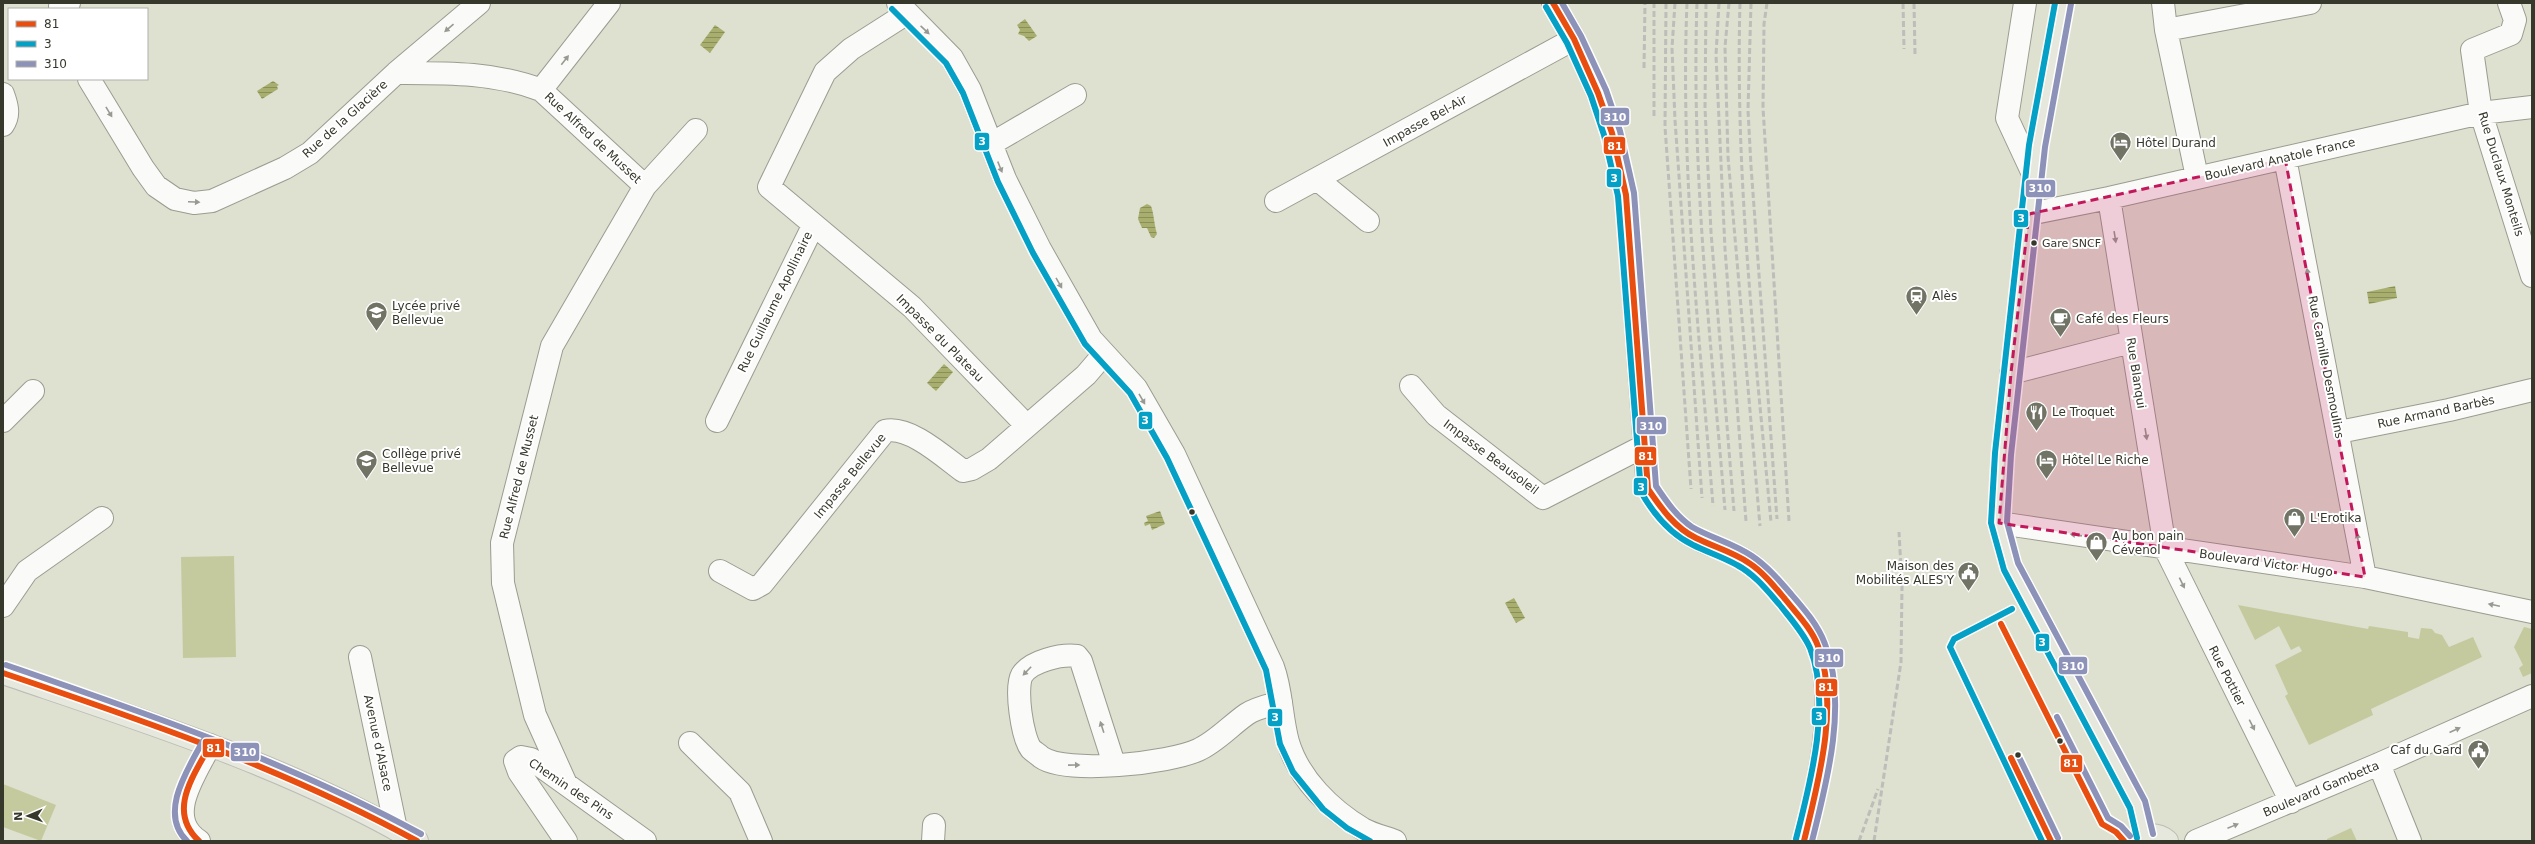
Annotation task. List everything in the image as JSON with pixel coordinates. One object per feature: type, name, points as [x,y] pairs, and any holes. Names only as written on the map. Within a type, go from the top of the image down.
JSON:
[{"type":"main road","points":[[2063,3],[2029,214],[2011,373],[1999,523],[2012,566],[2138,805],[2140,838],[2154,835],[2166,841]]},
{"type":"main road","points":[[3,673],[180,733],[210,745],[362,810],[417,841]]},
{"type":"street","name":"Rue de la Glacière","points":[[90,80],[142,168],[156,186],[175,198],[194,203],[212,201],[285,168],[310,153],[396,73],[479,3]]},
{"type":"street","points":[[396,73],[464,72],[519,82],[541,90],[609,3]]},
{"type":"street","points":[[1553,3],[1574,39],[1598,93],[1612,133],[1626,195],[1648,489],[1661,508],[1680,527],[1750,563],[1778,591],[1807,625],[1818,647],[1824,676],[1826,708],[1817,792],[1804,841]]},
{"type":"street","points":[[2025,3],[2006,118],[2034,176]]},
{"type":"street","points":[[2163,3],[2166,30],[2197,177]]},
{"type":"street","points":[[2166,30],[2310,3]]},
{"type":"street","name":"Rue Duclaux Monteils","points":[[2510,3],[2515,20],[2511,34],[2472,50],[2481,113],[2528,248],[2532,276]]},
{"type":"street","points":[[901,7],[952,58],[970,90],[1005,179],[1040,249],[1091,339],[1136,388],[1174,454],[1273,667],[1288,743],[1302,771],[1319,795],[1341,814],[1364,830],[1395,841]]},
{"type":"street","name":"Rue Guillaume Apollinaire","points":[[717,421],[813,226],[769,187],[825,72],[851,49],[898,19],[901,7]]},
{"type":"street","name":"Impasse Bel-Air","points":[[1276,201],[1318,180],[1574,39]]},
{"type":"street","name":"Rue Alfred de Musset","points":[[541,90],[645,186]]},
{"type":"street","points":[[3,94],[8,109],[7,120],[3,125]]},
{"type":"street","points":[[991,144],[1075,95]]},
{"type":"street","name":"Boulevard Anatole France","points":[[2029,214],[2109,198],[2481,113],[2532,107]]},
{"type":"street","name":"Rue Alfred de Musset","points":[[566,784],[535,716],[503,583],[502,543],[552,346],[645,186],[696,130]]},
{"type":"street","name":"Rue Camille Desmoulins","points":[[2285,158],[2339,432],[2365,577]]},
{"type":"street","points":[[1318,180],[1368,221]]},
{"type":"street","name":"Rue Blanqui","points":[[2109,198],[2165,548]]},
{"type":"street","name":"Impasse du Plateau","points":[[813,226],[912,307],[1026,425]]},
{"type":"street","points":[[2011,373],[2131,342]]},
{"type":"street","name":"Impasse Bellevue","points":[[720,571],[753,589],[762,584],[886,431],[896,428],[922,441],[963,471],[972,469],[989,459],[1026,425],[1086,375],[1104,354]]},
{"type":"street","name":"Impasse Beausoleil","points":[[1411,386],[1436,415],[1543,498],[1644,446]]},
{"type":"street","name":"Rue Armand Barbès","points":[[2339,432],[2449,410],[2532,390]]},
{"type":"street","points":[[3,421],[33,391]]},
{"type":"street","points":[[3,606],[27,571],[102,518]]},
{"type":"street","name":"Boulevard Victor Hugo","points":[[1999,523],[2365,577],[2532,612]]},
{"type":"street","name":"Rue Pottier","points":[[2165,548],[2292,802]]},
{"type":"street","points":[[1114,764],[1081,661],[1077,656],[1067,654],[1030,666],[1022,675],[1018,686],[1023,723],[1031,748],[1042,758],[1059,765],[1114,764],[1152,763],[1177,758],[1200,749],[1249,713],[1281,702]]},
{"type":"street","name":"Avenue d'Alsace","points":[[360,657],[396,829]]},
{"type":"street","name":"Boulevard Gambetta","points":[[2196,841],[2292,802],[2532,696]]},
{"type":"street","points":[[690,744],[740,792],[761,841]]},
{"type":"street","points":[[199,841],[188,834],[182,818],[182,802],[210,745]]},
{"type":"street","name":"Chemin des Pins","points":[[566,841],[519,772],[515,761],[521,757],[531,759],[645,841]]},
{"type":"street","points":[[2380,764],[2410,841]]},
{"type":"highlighted area","points":[[2285,158],[2365,577],[1999,523],[2011,373],[2029,214]]},
{"type":"shaded area","points":[[1025,19],[1037,36],[1029,41],[1024,36],[1018,34],[1020,30],[1017,25]]},
{"type":"shaded area","points":[[715,25],[725,32],[710,53],[700,45]]},
{"type":"shaded area","points":[[273,81],[279,85],[277,86],[278,89],[262,99],[257,91]]},
{"type":"shaded area","points":[[1147,204],[1151,206],[1153,212],[1157,234],[1154,238],[1151,237],[1147,228],[1142,228],[1138,219],[1140,208]]},
{"type":"shaded area","points":[[2395,286],[2397,298],[2369,304],[2367,292]]},
{"type":"shaded area","points":[[944,364],[953,372],[936,391],[927,383]]},
{"type":"shaded area","points":[[1160,511],[1165,524],[1152,530],[1150,524],[1145,526],[1144,523],[1148,521],[1146,516]]},
{"type":"shaded area","points":[[234,556],[236,657],[183,658],[181,557]]},
{"type":"shaded area","points":[[1514,598],[1525,618],[1516,623],[1505,603]]},
{"type":"shaded area","points":[[2238,605],[2368,629],[2369,626],[2408,632],[2408,637],[2419,639],[2421,628],[2432,629],[2435,633],[2442,635],[2449,647],[2473,637],[2482,657],[2371,709],[2373,715],[2309,745],[2285,696],[2288,694],[2275,665],[2302,651],[2299,646],[2291,650],[2279,626],[2255,640]]},
{"type":"shaded area","points":[[2524,627],[2532,629],[2532,673],[2523,677],[2519,668],[2523,665],[2514,647]]},
{"type":"shaded area","points":[[3,784],[56,805],[41,841],[3,827]]},
{"type":"shaded area","points":[[2351,828],[2357,841],[2327,841],[2327,839]]},
{"type":"railway","points":[[1644,68],[1645,3]]},
{"type":"railway","points":[[1654,3],[1654,116]]},
{"type":"railway","points":[[1666,3],[1665,127],[1691,489]]},
{"type":"railway","points":[[1675,3],[1672,48],[1675,120],[1702,498]]},
{"type":"railway","points":[[1687,3],[1686,129],[1692,255],[1713,506]]},
{"type":"railway","points":[[1697,3],[1697,130],[1700,193],[1708,320],[1725,510]]},
{"type":"railway","points":[[1706,3],[1705,108],[1711,232],[1734,511]]},
{"type":"railway","points":[[1719,3],[1716,55],[1725,249],[1746,521]]},
{"type":"railway","points":[[1729,3],[1725,47],[1728,157],[1760,526]]},
{"type":"railway","points":[[1740,3],[1739,68],[1743,198],[1753,328],[1771,522]]},
{"type":"railway","points":[[1751,3],[1748,110],[1777,519]]},
{"type":"railway","points":[[1767,3],[1764,24],[1763,108],[1789,521]]},
{"type":"railway","points":[[1903,3],[1904,49]]},
{"type":"railway","points":[[1914,3],[1915,54]]},
{"type":"railway","points":[[1874,841],[1901,662],[1902,586],[1899,532]]},
{"type":"railway","points":[[1859,841],[1878,789]]},
{"type":"transit line","name":"81","points":[[1553,3],[1574,39],[1598,93],[1612,133],[1626,195],[1648,489],[1663,510],[1681,529],[1696,538],[1743,559],[1759,571],[1803,621],[1812,633],[1818,646],[1824,669],[1827,693],[1827,718],[1820,769],[1804,841]]},
{"type":"transit line","name":"310","points":[[1562,3],[1581,36],[1606,90],[1620,131],[1634,193],[1656,486],[1672,508],[1692,527],[1745,551],[1768,569],[1806,611],[1819,630],[1832,667],[1835,691],[1833,742],[1824,793],[1812,841]]},
{"type":"transit line","name":"3","points":[[2055,3],[2029,145],[1995,453],[1991,523],[2004,570],[2130,808],[2137,838]]},
{"type":"transit line","name":"310","points":[[2071,4],[2045,147],[2011,455],[2007,522],[2018,563],[2145,801],[2153,834]]},
{"type":"transit line","name":"3","points":[[1546,7],[1567,43],[1591,96],[1604,135],[1618,196],[1641,492],[1651,508],[1677,535],[1693,545],[1726,559],[1754,577],[1792,620],[1804,636],[1810,648],[1816,670],[1819,693],[1819,718],[1812,769],[1796,839]]},
{"type":"transit line","name":"3","points":[[892,9],[946,63],[963,93],[998,182],[1033,253],[1085,344],[1130,393],[1167,458],[1266,670],[1280,744],[1293,772],[1323,809],[1347,828],[1370,841]]},
{"type":"transit line","name":"3","points":[[2012,609],[1954,639],[1950,647],[2042,841]]},
{"type":"transit line","name":"81","points":[[2001,624],[2102,824],[2116,832],[2124,841]]},
{"type":"transit line","name":"310","points":[[6,665],[165,721],[269,762],[371,808],[421,834]]},
{"type":"transit line","name":"81","points":[[3,673],[109,709],[214,748],[317,791],[417,841]]},
{"type":"transit line","name":"310","points":[[2057,717],[2108,818],[2121,826],[2130,836]]},
{"type":"transit line","name":"310","points":[[187,841],[179,830],[175,818],[175,804],[178,791],[190,764],[203,741]]},
{"type":"transit line","name":"81","points":[[199,841],[190,830],[185,818],[184,806],[186,794],[191,782],[210,745]]},
{"type":"transit line","name":"310","points":[[2018,755],[2058,838]]},
{"type":"transit line","name":"81","points":[[2011,758],[2051,841]]},
{"type":"place","name":"Hôtel Durand","points":[[2120,162]]},
{"type":"place","name":"Gare SNCF","points":[[2034,243]]},
{"type":"place","name":"Alès","points":[[1917,316]]},
{"type":"place","name":"Lycée privé Bellevue","points":[[376,332]]},
{"type":"place","name":"Café des Fleurs","points":[[2060,338]]},
{"type":"place","name":"Le Troquet","points":[[2037,432]]},
{"type":"place","name":"Collège privé Bellevue","points":[[366,480]]},
{"type":"place","name":"Hôtel Le Riche","points":[[2046,480]]},
{"type":"place","name":"L'Erotika","points":[[2294,538]]},
{"type":"place","name":"Au bon pain Cévenol","points":[[2097,562]]},
{"type":"place","name":"Maison des Mobilités ALES'Y","points":[[1969,592]]},
{"type":"place","name":"Caf du Gard","points":[[2478,770]]}]
